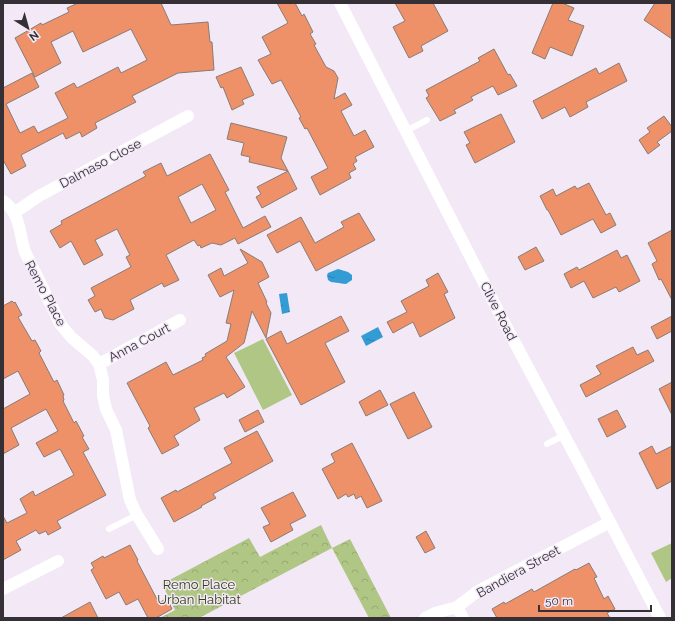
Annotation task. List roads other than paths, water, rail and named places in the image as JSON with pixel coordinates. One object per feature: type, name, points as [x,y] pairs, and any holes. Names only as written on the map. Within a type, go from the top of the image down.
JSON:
[{"type":"street","name":"Clive Road","points":[[340,3],[507,328],[660,618]]},
{"type":"street","name":"Dalmaso Close","points":[[14,214],[39,196],[188,116]]},
{"type":"street","name":"Remo Place","points":[[3,201],[14,214],[20,225],[22,243],[25,252],[61,325],[71,337],[93,356],[99,364]]},
{"type":"street","name":"Anna Court","points":[[99,364],[180,320]]},
{"type":"street","points":[[99,364],[103,380],[103,395],[106,409],[116,430],[130,500],[137,515],[158,549]]},
{"type":"street","name":"Bandiera Street","points":[[425,618],[435,613],[457,607],[478,591],[610,522]]},
{"type":"street","points":[[3,589],[58,561]]},
{"type":"street","points":[[457,607],[463,618]]},
{"type":"lane","points":[[406,131],[427,120]]},
{"type":"lane","points":[[547,444],[564,435]]},
{"type":"lane","points":[[109,529],[137,515]]},
{"type":"water","points":[[338,269],[352,275],[352,280],[346,284],[331,282],[328,280],[328,273]]},
{"type":"water","points":[[287,293],[290,312],[282,314],[279,294]]},
{"type":"water","points":[[378,327],[383,337],[366,346],[361,336]]},
{"type":"park label","name":"Remo Place Urban Habitat","points":[[199,592]]}]
